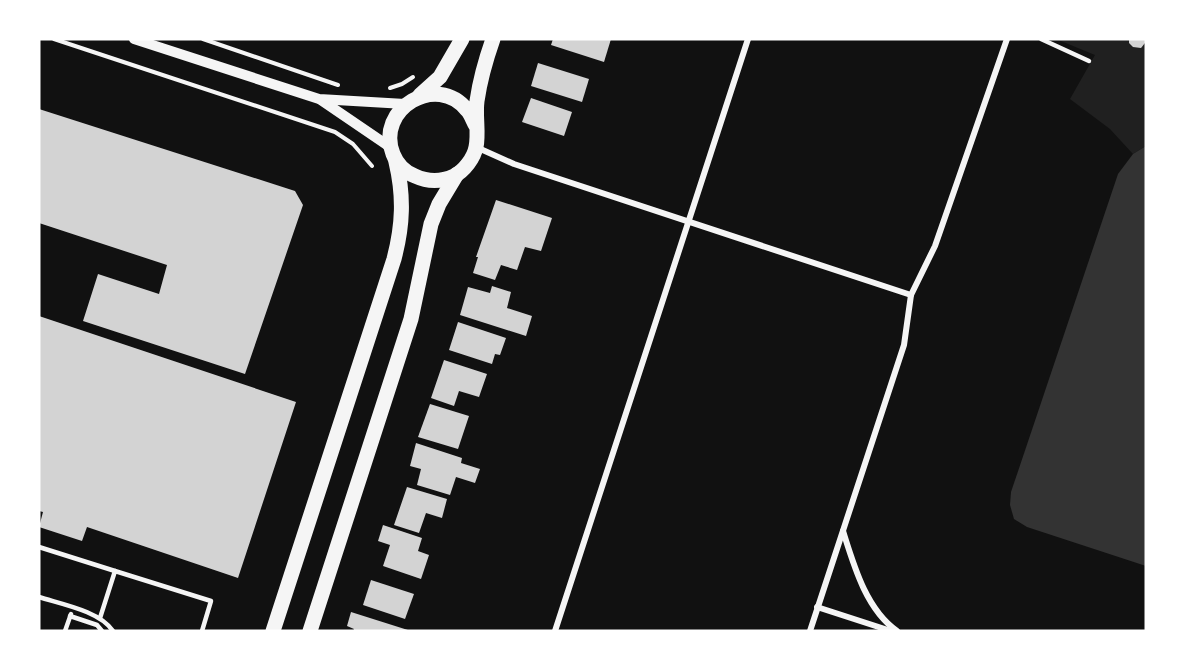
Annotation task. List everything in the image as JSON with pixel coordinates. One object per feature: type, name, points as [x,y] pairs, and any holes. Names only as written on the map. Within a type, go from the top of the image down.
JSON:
[{"type":"main road","points":[[273,631],[394,259],[400,234],[402,186],[390,147],[390,131],[395,116],[405,104],[420,96],[440,77],[462,39]]},
{"type":"main road","points":[[310,631],[411,319],[431,224],[439,204],[457,174],[469,163],[476,147],[480,83],[493,39]]},
{"type":"main road","points":[[420,96],[438,94],[454,99],[468,110],[476,126]]},
{"type":"main road","points":[[396,162],[408,174],[424,180],[441,181],[457,174]]},
{"type":"street","points":[[134,39],[319,99],[405,104]]},
{"type":"street","points":[[555,631],[748,39]]},
{"type":"street","points":[[810,631],[904,345],[911,295],[935,246],[1007,39]]},
{"type":"street","points":[[319,99],[390,147]]},
{"type":"street","points":[[476,147],[514,164],[911,295]]},
{"type":"street","points":[[843,530],[854,565],[867,594],[882,617],[897,631]]},
{"type":"street","points":[[817,607],[891,631]]},
{"type":"lane","points":[[1041,39],[1089,61]]},
{"type":"lane","points":[[39,547],[211,601],[202,631]]},
{"type":"lane","points":[[100,618],[115,571]]},
{"type":"lane","points":[[39,597],[100,618],[109,624],[113,631]]},
{"type":"lane","points":[[65,631],[73,608]]},
{"type":"lane","points":[[70,616],[97,625],[102,631]]},
{"type":"path","points":[[54,39],[335,132],[353,144],[372,166]]},
{"type":"path","points":[[203,39],[346,87]]},
{"type":"path","points":[[385,89],[402,84],[418,74]]},
{"type":"shaded area","points":[[1056,39],[1146,39],[1146,146],[1133,154],[1110,129],[1070,99],[1095,55]]},
{"type":"shaded area","points":[[1146,146],[1146,566],[1027,527],[1014,519],[1010,505],[1011,492],[1118,174],[1133,154]]},
{"type":"building","points":[[553,39],[611,39],[604,62],[551,45]]},
{"type":"building","points":[[1129,39],[1145,39],[1145,43],[1141,48],[1133,47]]},
{"type":"building","points":[[538,63],[589,79],[582,102],[531,86]]},
{"type":"building","points":[[531,98],[572,112],[564,136],[522,122]]},
{"type":"building","points":[[39,109],[295,191],[303,205],[245,374],[83,321],[98,274],[159,294],[167,265],[39,223]]},
{"type":"building","points":[[496,200],[552,218],[541,251],[525,247],[517,270],[501,265],[495,280],[473,273],[478,257],[476,257]]},
{"type":"building","points":[[492,286],[511,292],[507,308],[532,316],[526,336],[460,315],[468,287],[490,293]]},
{"type":"building","points":[[39,316],[296,402],[238,578],[87,527],[82,541],[39,527],[43,512],[39,511]]},
{"type":"building","points":[[458,322],[506,338],[500,355],[495,354],[492,364],[449,350]]},
{"type":"building","points":[[444,360],[487,374],[479,397],[459,391],[454,406],[431,398]]},
{"type":"building","points":[[430,404],[469,416],[458,449],[418,437]]},
{"type":"building","points":[[416,443],[462,458],[461,463],[480,469],[475,483],[456,477],[450,495],[417,485],[421,469],[410,466]]},
{"type":"building","points":[[407,487],[447,499],[442,518],[426,513],[419,533],[394,525]]},
{"type":"building","points":[[383,525],[422,538],[418,551],[429,555],[421,579],[383,566],[390,545],[378,541]]},
{"type":"building","points":[[371,580],[414,594],[405,619],[363,605]]},
{"type":"building","points":[[351,612],[411,631],[353,631],[354,629],[347,626]]}]
